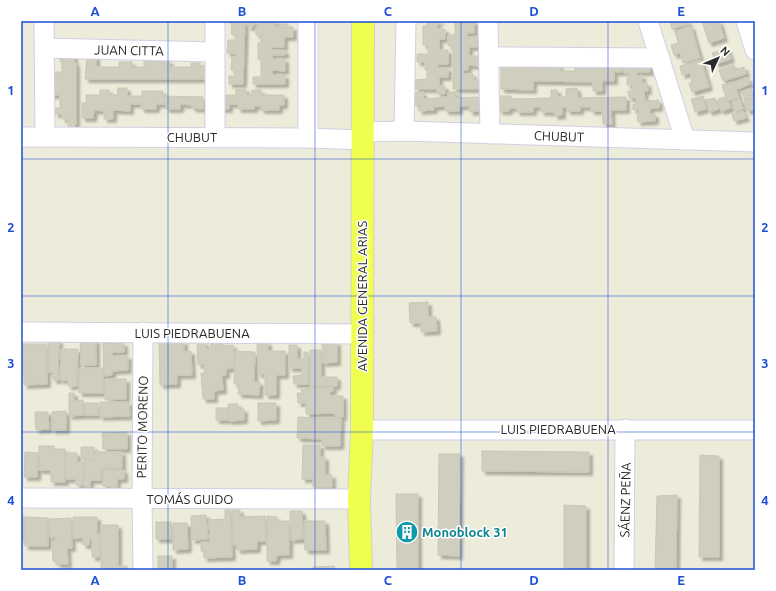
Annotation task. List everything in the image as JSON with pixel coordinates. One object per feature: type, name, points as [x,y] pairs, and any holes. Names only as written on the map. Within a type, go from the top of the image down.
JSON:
[{"type":"main road","name":"AVENIDA GENERAL ARIAS","points":[[361,570],[359,499],[362,430],[363,21]]},
{"type":"street","points":[[44,21],[45,137]]},
{"type":"street","points":[[215,21],[215,137]]},
{"type":"street","points":[[308,21],[308,138]]},
{"type":"street","points":[[404,131],[406,21]]},
{"type":"street","points":[[488,21],[490,134]]},
{"type":"street","points":[[648,21],[685,140]]},
{"type":"street","points":[[746,21],[755,50]]},
{"type":"street","name":"JUAN CITTA","points":[[44,48],[215,52]]},
{"type":"street","points":[[489,56],[660,58]]},
{"type":"street","name":"CHUBUT","points":[[21,137],[308,138],[363,136],[404,131],[755,142]]},
{"type":"street","name":"LUIS PIEDRABUENA","points":[[21,332],[362,334]]},
{"type":"street","name":"PERITO MORENO","points":[[143,332],[143,570]]},
{"type":"street","name":"SÁENZ PEÑA","points":[[624,570],[625,429]]},
{"type":"street","name":"LUIS PIEDRABUENA","points":[[362,430],[755,430]]},
{"type":"street","name":"TOMÁS GUIDO","points":[[21,498],[359,499]]},
{"type":"building","points":[[229,21],[245,21],[243,84],[229,84],[229,76],[235,76],[235,71],[231,70],[232,57],[236,57],[236,54],[227,53],[228,40],[236,40],[236,35],[231,34],[232,23],[229,23]]},
{"type":"building","points":[[248,21],[285,21],[275,22],[275,27],[293,27],[293,37],[284,37],[284,47],[272,47],[272,50],[285,50],[285,55],[272,55],[272,59],[285,59],[285,71],[272,70],[272,75],[285,75],[285,84],[253,84],[253,77],[261,77],[261,59],[258,59],[258,43],[261,43],[261,35],[256,35],[256,27],[261,27],[261,22],[253,22],[253,27],[248,27]]},
{"type":"building","points":[[428,21],[440,21],[437,22],[437,29],[445,29],[445,39],[439,39],[439,50],[448,50],[448,64],[438,64],[438,68],[448,68],[448,77],[439,77],[439,86],[445,86],[445,94],[437,94],[437,89],[415,89],[415,80],[427,79],[425,62],[417,62],[417,54],[428,54],[428,45],[423,45],[423,26],[427,26]]},
{"type":"building","points":[[455,21],[474,21],[474,33],[467,33],[467,37],[478,37],[477,47],[469,47],[469,56],[479,56],[479,66],[468,65],[468,70],[463,70],[463,74],[473,74],[473,80],[480,80],[480,89],[453,89],[453,46],[448,46],[448,35],[455,35]]},
{"type":"building","points":[[670,21],[688,21],[689,24],[672,29]]},
{"type":"building","points":[[702,21],[719,21],[724,38],[709,43]]},
{"type":"building","points":[[691,26],[700,58],[683,63],[680,53],[674,55],[671,45],[678,43],[675,31]]},
{"type":"building","points":[[727,48],[731,59],[716,64],[712,53]]},
{"type":"building","points":[[60,54],[74,55],[74,63],[76,63],[76,124],[74,129],[68,129],[68,119],[62,119],[62,114],[55,114],[55,108],[60,108],[60,95],[50,95],[50,72],[62,72]]},
{"type":"building","points":[[87,55],[96,55],[96,67],[119,67],[119,62],[132,62],[132,67],[144,67],[144,60],[170,61],[169,67],[191,67],[191,63],[200,63],[200,66],[207,66],[207,79],[85,79]]},
{"type":"building","points":[[526,59],[560,65],[560,71],[575,71],[575,60],[595,64],[594,68],[601,68],[601,63],[622,63],[622,72],[614,72],[614,81],[602,81],[602,91],[593,91],[593,82],[533,81],[533,90],[501,89],[501,66],[519,62],[519,68],[526,68]]},
{"type":"building","points":[[624,59],[649,62],[650,72],[637,72],[637,76],[642,75],[642,83],[647,83],[648,91],[644,91],[645,101],[659,100],[659,108],[650,108],[650,114],[655,114],[655,121],[638,122],[637,116],[639,116],[639,110],[633,110],[633,104],[637,104],[636,98],[629,98],[628,91],[633,91],[633,85],[627,85],[629,73],[624,73]]},
{"type":"building","points":[[701,60],[709,87],[692,92],[689,83],[692,82],[690,73],[682,75],[680,66]]},
{"type":"building","points":[[734,65],[736,70],[744,67],[746,74],[723,81],[719,70]]},
{"type":"building","points":[[747,77],[750,84],[738,89],[735,82]]},
{"type":"building","points":[[734,82],[739,98],[727,101],[722,85]]},
{"type":"building","points":[[118,88],[127,88],[127,96],[142,96],[142,91],[163,91],[163,96],[203,97],[203,109],[192,108],[192,105],[180,104],[180,109],[166,109],[166,104],[156,104],[156,109],[141,109],[141,104],[130,104],[130,111],[113,110],[113,119],[104,119],[104,111],[94,110],[93,118],[82,118],[82,103],[86,103],[86,95],[100,95],[100,90],[109,90],[109,95],[117,95]]},
{"type":"building","points":[[577,88],[578,98],[626,97],[626,110],[611,110],[612,124],[603,124],[602,111],[591,111],[591,107],[580,107],[580,111],[567,111],[567,107],[562,107],[562,115],[555,116],[554,112],[541,112],[541,107],[533,107],[533,112],[517,112],[516,108],[509,108],[509,111],[499,111],[499,96],[511,96],[511,99],[551,98],[551,90],[557,90],[558,97],[566,97],[566,89]]},
{"type":"building","points":[[751,88],[754,97],[745,100],[742,91]]},
{"type":"building","points":[[236,89],[246,89],[246,95],[252,95],[252,90],[261,90],[261,95],[284,95],[284,105],[279,105],[279,110],[261,110],[261,106],[254,106],[254,109],[238,109],[238,104],[229,104],[229,109],[220,109],[220,95],[236,95]]},
{"type":"building","points":[[423,92],[423,99],[448,97],[448,92],[456,92],[456,98],[479,97],[479,111],[470,112],[469,106],[459,106],[459,111],[445,111],[445,106],[433,107],[434,110],[419,111],[419,107],[421,107],[421,105],[415,105],[414,93]]},
{"type":"building","points":[[703,96],[706,109],[695,112],[691,99]]},
{"type":"building","points":[[725,97],[726,102],[729,102],[731,108],[721,111],[718,99]]},
{"type":"building","points":[[715,98],[719,109],[709,112],[706,100]]},
{"type":"building","points":[[754,98],[755,109],[747,111],[744,101]]},
{"type":"building","points":[[740,99],[743,109],[734,111],[732,102]]},
{"type":"building","points":[[743,111],[746,118],[734,121],[732,114]]},
{"type":"building","points":[[428,302],[428,317],[436,317],[437,331],[421,332],[421,323],[410,323],[409,303]]},
{"type":"building","points":[[48,340],[59,340],[58,380],[53,380],[53,372],[48,372]]},
{"type":"building","points":[[80,340],[96,340],[96,365],[81,365]]},
{"type":"building","points":[[184,341],[184,352],[191,351],[192,375],[177,375],[177,384],[160,385],[159,342]]},
{"type":"building","points":[[220,341],[220,346],[233,345],[235,368],[226,369],[226,375],[222,375],[223,390],[214,391],[214,399],[203,399],[201,373],[205,373],[204,364],[198,365],[197,343],[205,342],[206,349],[211,348],[211,342]]},
{"type":"building","points":[[268,342],[268,351],[285,351],[285,375],[276,375],[276,395],[265,395],[265,374],[258,374],[257,343]]},
{"type":"building","points":[[337,342],[337,362],[323,363],[322,343]]},
{"type":"building","points":[[103,343],[124,343],[124,352],[112,352],[112,356],[128,356],[128,370],[112,371],[112,375],[104,376]]},
{"type":"building","points":[[23,344],[46,344],[47,384],[24,385]]},
{"type":"building","points":[[289,345],[297,345],[297,359],[304,359],[304,352],[308,352],[308,384],[294,384],[293,376],[302,375],[302,368],[289,368]]},
{"type":"building","points":[[61,349],[78,349],[77,386],[68,386],[68,380],[60,380]]},
{"type":"building","points":[[310,350],[321,350],[321,377],[337,377],[337,386],[310,386]]},
{"type":"building","points":[[235,351],[255,352],[254,382],[260,382],[259,395],[238,394],[239,384],[234,384]]},
{"type":"building","points":[[79,368],[103,368],[104,393],[79,393]]},
{"type":"building","points":[[105,379],[126,379],[126,399],[105,400]]},
{"type":"building","points":[[333,387],[333,391],[330,391],[330,396],[343,396],[343,417],[335,418],[335,413],[306,414],[306,403],[298,403],[297,393],[302,393],[301,390],[306,388]]},
{"type":"building","points":[[69,393],[74,393],[74,401],[83,400],[84,415],[69,416]]},
{"type":"building","points":[[100,402],[129,402],[130,416],[100,417]]},
{"type":"building","points":[[85,403],[98,403],[98,415],[85,415]]},
{"type":"building","points":[[258,403],[276,403],[276,420],[258,421]]},
{"type":"building","points":[[228,404],[238,404],[238,409],[244,409],[244,420],[229,421]]},
{"type":"building","points":[[216,408],[228,408],[228,420],[216,420]]},
{"type":"building","points":[[66,411],[66,430],[52,430],[52,412]]},
{"type":"building","points":[[35,412],[48,412],[49,429],[36,430]]},
{"type":"building","points":[[298,417],[341,419],[340,446],[322,446],[322,439],[297,438]]},
{"type":"building","points":[[127,432],[127,449],[103,449],[102,433]]},
{"type":"building","points":[[303,445],[320,445],[320,457],[325,457],[325,475],[332,475],[332,487],[313,487],[313,479],[302,479]]},
{"type":"building","points":[[39,446],[54,446],[54,449],[65,449],[65,482],[51,482],[51,470],[39,470]]},
{"type":"building","points":[[81,447],[94,447],[94,460],[81,459]]},
{"type":"building","points":[[482,451],[589,452],[589,472],[482,471]]},
{"type":"building","points":[[25,452],[38,453],[37,477],[24,477]]},
{"type":"building","points":[[94,452],[122,452],[122,468],[101,468],[101,480],[90,480],[90,487],[84,486],[84,460],[94,460]]},
{"type":"building","points":[[66,453],[77,453],[77,462],[84,462],[83,485],[76,485],[76,479],[65,479]]},
{"type":"building","points":[[439,454],[460,454],[459,556],[438,555]]},
{"type":"building","points":[[700,455],[719,456],[719,557],[699,557]]},
{"type":"building","points":[[103,469],[124,470],[124,479],[117,479],[117,487],[103,486]]},
{"type":"building","name":"Monoblock 31","points":[[396,494],[418,494],[418,570],[397,570]]},
{"type":"building","points":[[677,495],[676,570],[655,570],[657,496]]},
{"type":"building","points":[[564,505],[586,506],[586,570],[564,570]]},
{"type":"building","points":[[225,508],[230,508],[232,557],[204,558],[204,551],[201,551],[201,542],[210,542],[209,520],[225,519]]},
{"type":"building","points":[[232,510],[240,510],[240,517],[265,516],[266,541],[257,541],[257,549],[237,550],[237,545],[233,545]]},
{"type":"building","points":[[290,511],[302,511],[303,539],[291,540]]},
{"type":"building","points":[[206,515],[208,539],[192,540],[191,516]]},
{"type":"building","points":[[21,516],[24,516],[24,541],[21,541]]},
{"type":"building","points":[[267,516],[277,517],[277,521],[289,521],[289,555],[277,555],[276,561],[267,561]]},
{"type":"building","points":[[25,517],[48,518],[48,546],[25,546]]},
{"type":"building","points":[[73,517],[97,517],[97,534],[100,534],[100,557],[92,557],[92,538],[90,538],[89,545],[83,545],[83,538],[73,538]]},
{"type":"building","points":[[71,518],[72,548],[67,548],[68,564],[57,564],[57,561],[53,561],[52,542],[56,541],[56,537],[50,537],[49,519]]},
{"type":"building","points":[[304,521],[325,521],[326,550],[305,550]]},
{"type":"building","points":[[156,522],[171,522],[171,539],[156,539]]},
{"type":"building","points":[[173,523],[187,523],[188,549],[173,550]]},
{"type":"building","points":[[101,525],[118,525],[118,566],[127,566],[127,570],[101,570]]},
{"type":"building","points":[[158,556],[172,556],[172,569],[158,569]]},
{"type":"building","points":[[334,566],[335,570],[313,570],[313,567]]},
{"type":"place","name":"Monoblock 31","points":[[407,532]]}]
